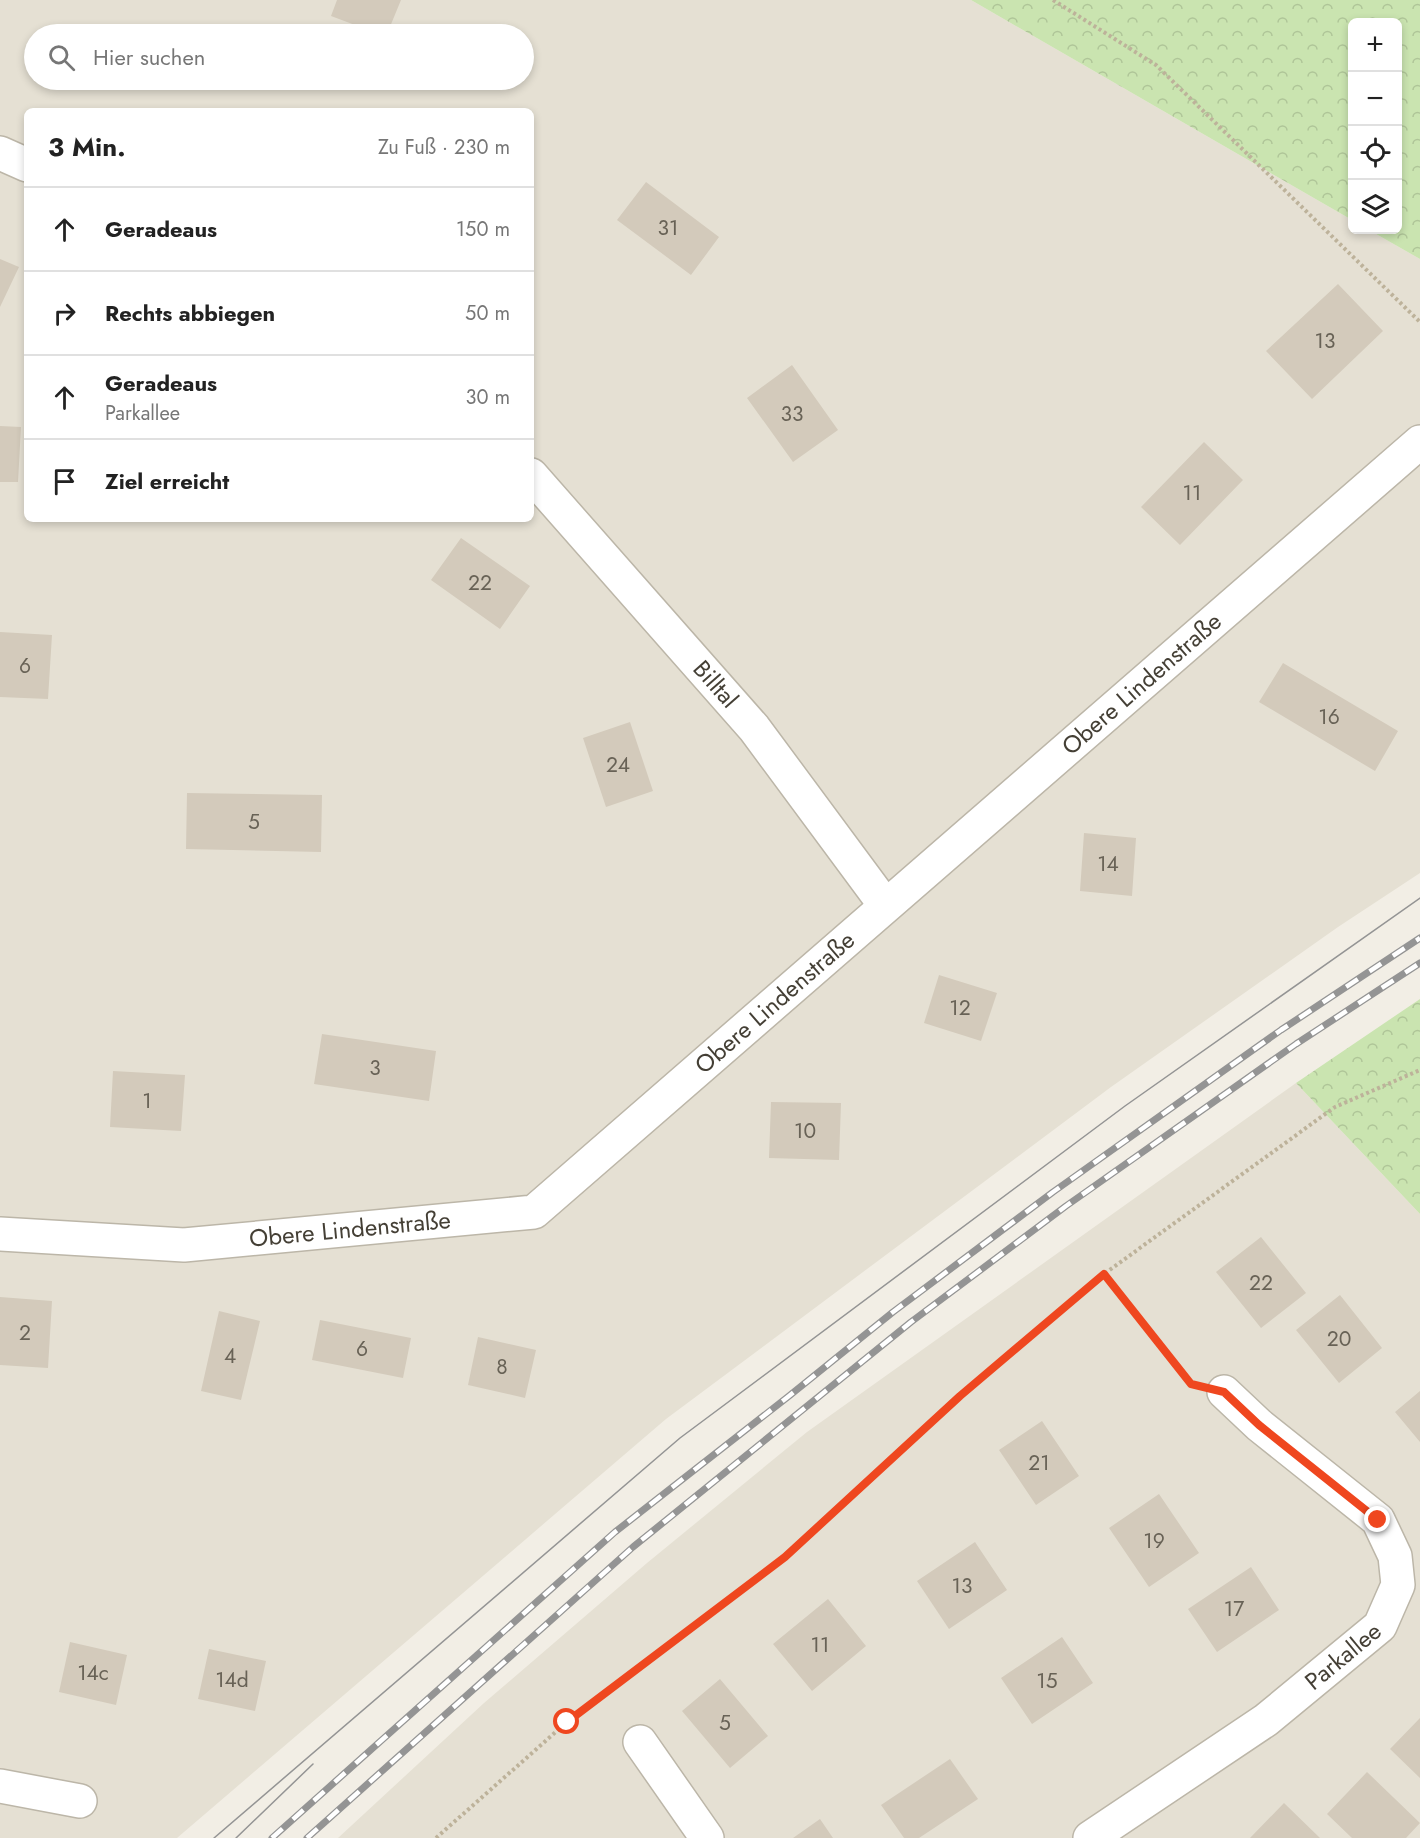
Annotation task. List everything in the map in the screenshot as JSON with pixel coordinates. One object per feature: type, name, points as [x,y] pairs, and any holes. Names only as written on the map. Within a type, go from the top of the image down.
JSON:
[{"type":"street","points":[[0,153],[24,164]]},
{"type":"street","name":"Obere Lindenstraße","points":[[0,1234],[184,1245],[534,1212],[1420,442]]},
{"type":"street","name":"Billtal","points":[[534,479],[754,728],[885,905]]},
{"type":"street","name":"Parkallee","points":[[1090,1838],[1266,1720],[1380,1626],[1398,1585],[1395,1556],[1378,1520],[1259,1425],[1224,1392]]},
{"type":"street","points":[[640,1742],[707,1838]]},
{"type":"street","points":[[0,1786],[80,1801]]},
{"type":"path","points":[[1053,0],[1156,65],[1420,322]]},
{"type":"path","points":[[436,1838],[567,1722],[785,1557],[960,1396],[1104,1274],[1335,1107],[1420,1070]]},
{"type":"path","points":[[1104,1274],[1191,1384],[1224,1392]]},
{"type":"shaded area","points":[[0,0],[971,0],[1348,218],[1348,234],[1376,234],[1420,259],[1420,873],[1338,927],[1111,1087],[666,1419],[177,1838],[0,1838]]},
{"type":"shaded area","points":[[1296,1083],[1420,1214],[1420,1838],[338,1838],[484,1703],[647,1563],[807,1432]]},
{"type":"green space","points":[[971,0],[1420,0],[1420,259],[1376,234],[1402,234],[1402,18],[1348,18],[1348,218]]},
{"type":"green space","points":[[1420,999],[1420,1214],[1296,1083]]},
{"type":"building","points":[[337,0],[401,0],[391,24],[352,24],[331,16]]},
{"type":"building","points":[[646,182],[719,237],[691,275],[617,220]]},
{"type":"building","points":[[0,259],[19,267],[0,307]]},
{"type":"building","points":[[1338,284],[1383,331],[1312,399],[1266,351]]},
{"type":"building","points":[[792,365],[838,430],[793,462],[747,398]]},
{"type":"building","points":[[0,426],[21,427],[18,482],[0,482]]},
{"type":"building","points":[[1204,442],[1243,480],[1180,545],[1141,507]]},
{"type":"building","points":[[461,538],[530,586],[500,629],[431,580]]},
{"type":"building","points":[[0,632],[52,635],[48,699],[0,697]]},
{"type":"building","points":[[1283,663],[1398,731],[1375,771],[1259,702]]},
{"type":"building","points":[[630,722],[653,791],[606,807],[583,738]]},
{"type":"building","points":[[187,793],[322,795],[321,852],[186,849]]},
{"type":"building","points":[[1084,833],[1136,838],[1132,896],[1080,891]]},
{"type":"building","points":[[939,975],[997,993],[981,1041],[924,1023]]},
{"type":"building","points":[[322,1034],[436,1051],[429,1101],[314,1084]]},
{"type":"building","points":[[113,1071],[185,1075],[181,1131],[110,1127]]},
{"type":"building","points":[[771,1102],[841,1103],[839,1160],[769,1158]]},
{"type":"building","points":[[1261,1237],[1306,1293],[1261,1328],[1216,1272]]},
{"type":"building","points":[[1340,1295],[1382,1348],[1339,1383],[1296,1330]]},
{"type":"building","points":[[0,1297],[52,1301],[48,1368],[0,1365]]},
{"type":"building","points":[[219,1311],[260,1321],[241,1400],[201,1391]]},
{"type":"building","points":[[320,1320],[411,1338],[403,1378],[312,1360]]},
{"type":"building","points":[[478,1337],[536,1350],[525,1398],[468,1385]]},
{"type":"building","points":[[1420,1391],[1420,1442],[1395,1412]]},
{"type":"building","points":[[1042,1421],[1079,1476],[1036,1505],[999,1450]]},
{"type":"building","points":[[1159,1494],[1199,1553],[1149,1587],[1109,1528]]},
{"type":"building","points":[[975,1542],[1007,1590],[949,1629],[917,1581]]},
{"type":"building","points":[[1251,1567],[1279,1610],[1217,1652],[1188,1609]]},
{"type":"building","points":[[828,1599],[866,1646],[812,1691],[773,1644]]},
{"type":"building","points":[[1062,1637],[1093,1683],[1032,1724],[1001,1678]]},
{"type":"building","points":[[70,1642],[127,1655],[116,1705],[59,1692]]},
{"type":"building","points":[[209,1649],[266,1661],[255,1711],[198,1699]]},
{"type":"building","points":[[720,1679],[768,1736],[730,1768],[682,1711]]},
{"type":"building","points":[[1420,1718],[1420,1778],[1390,1749]]},
{"type":"building","points":[[950,1759],[978,1799],[919,1838],[904,1838],[881,1805]]},
{"type":"building","points":[[1367,1772],[1420,1823],[1406,1838],[1352,1838],[1327,1814]]},
{"type":"building","points":[[1284,1803],[1320,1838],[1250,1838]]},
{"type":"building","points":[[820,1819],[833,1838],[793,1838]]},
{"type":"tram line","points":[[214,1838],[680,1438],[1125,1106],[1420,898]]},
{"type":"tram line","points":[[236,1838],[313,1764]]},
{"type":"railway","points":[[272,1838],[615,1532],[893,1312],[1053,1192],[1281,1030],[1420,938]]},
{"type":"railway","points":[[307,1838],[633,1547],[911,1322],[1066,1206],[1296,1044],[1420,963]]},
{"type":"route","points":[[567,1722],[785,1557],[960,1396],[1104,1274],[1191,1384],[1224,1392],[1259,1425],[1378,1520]]}]
